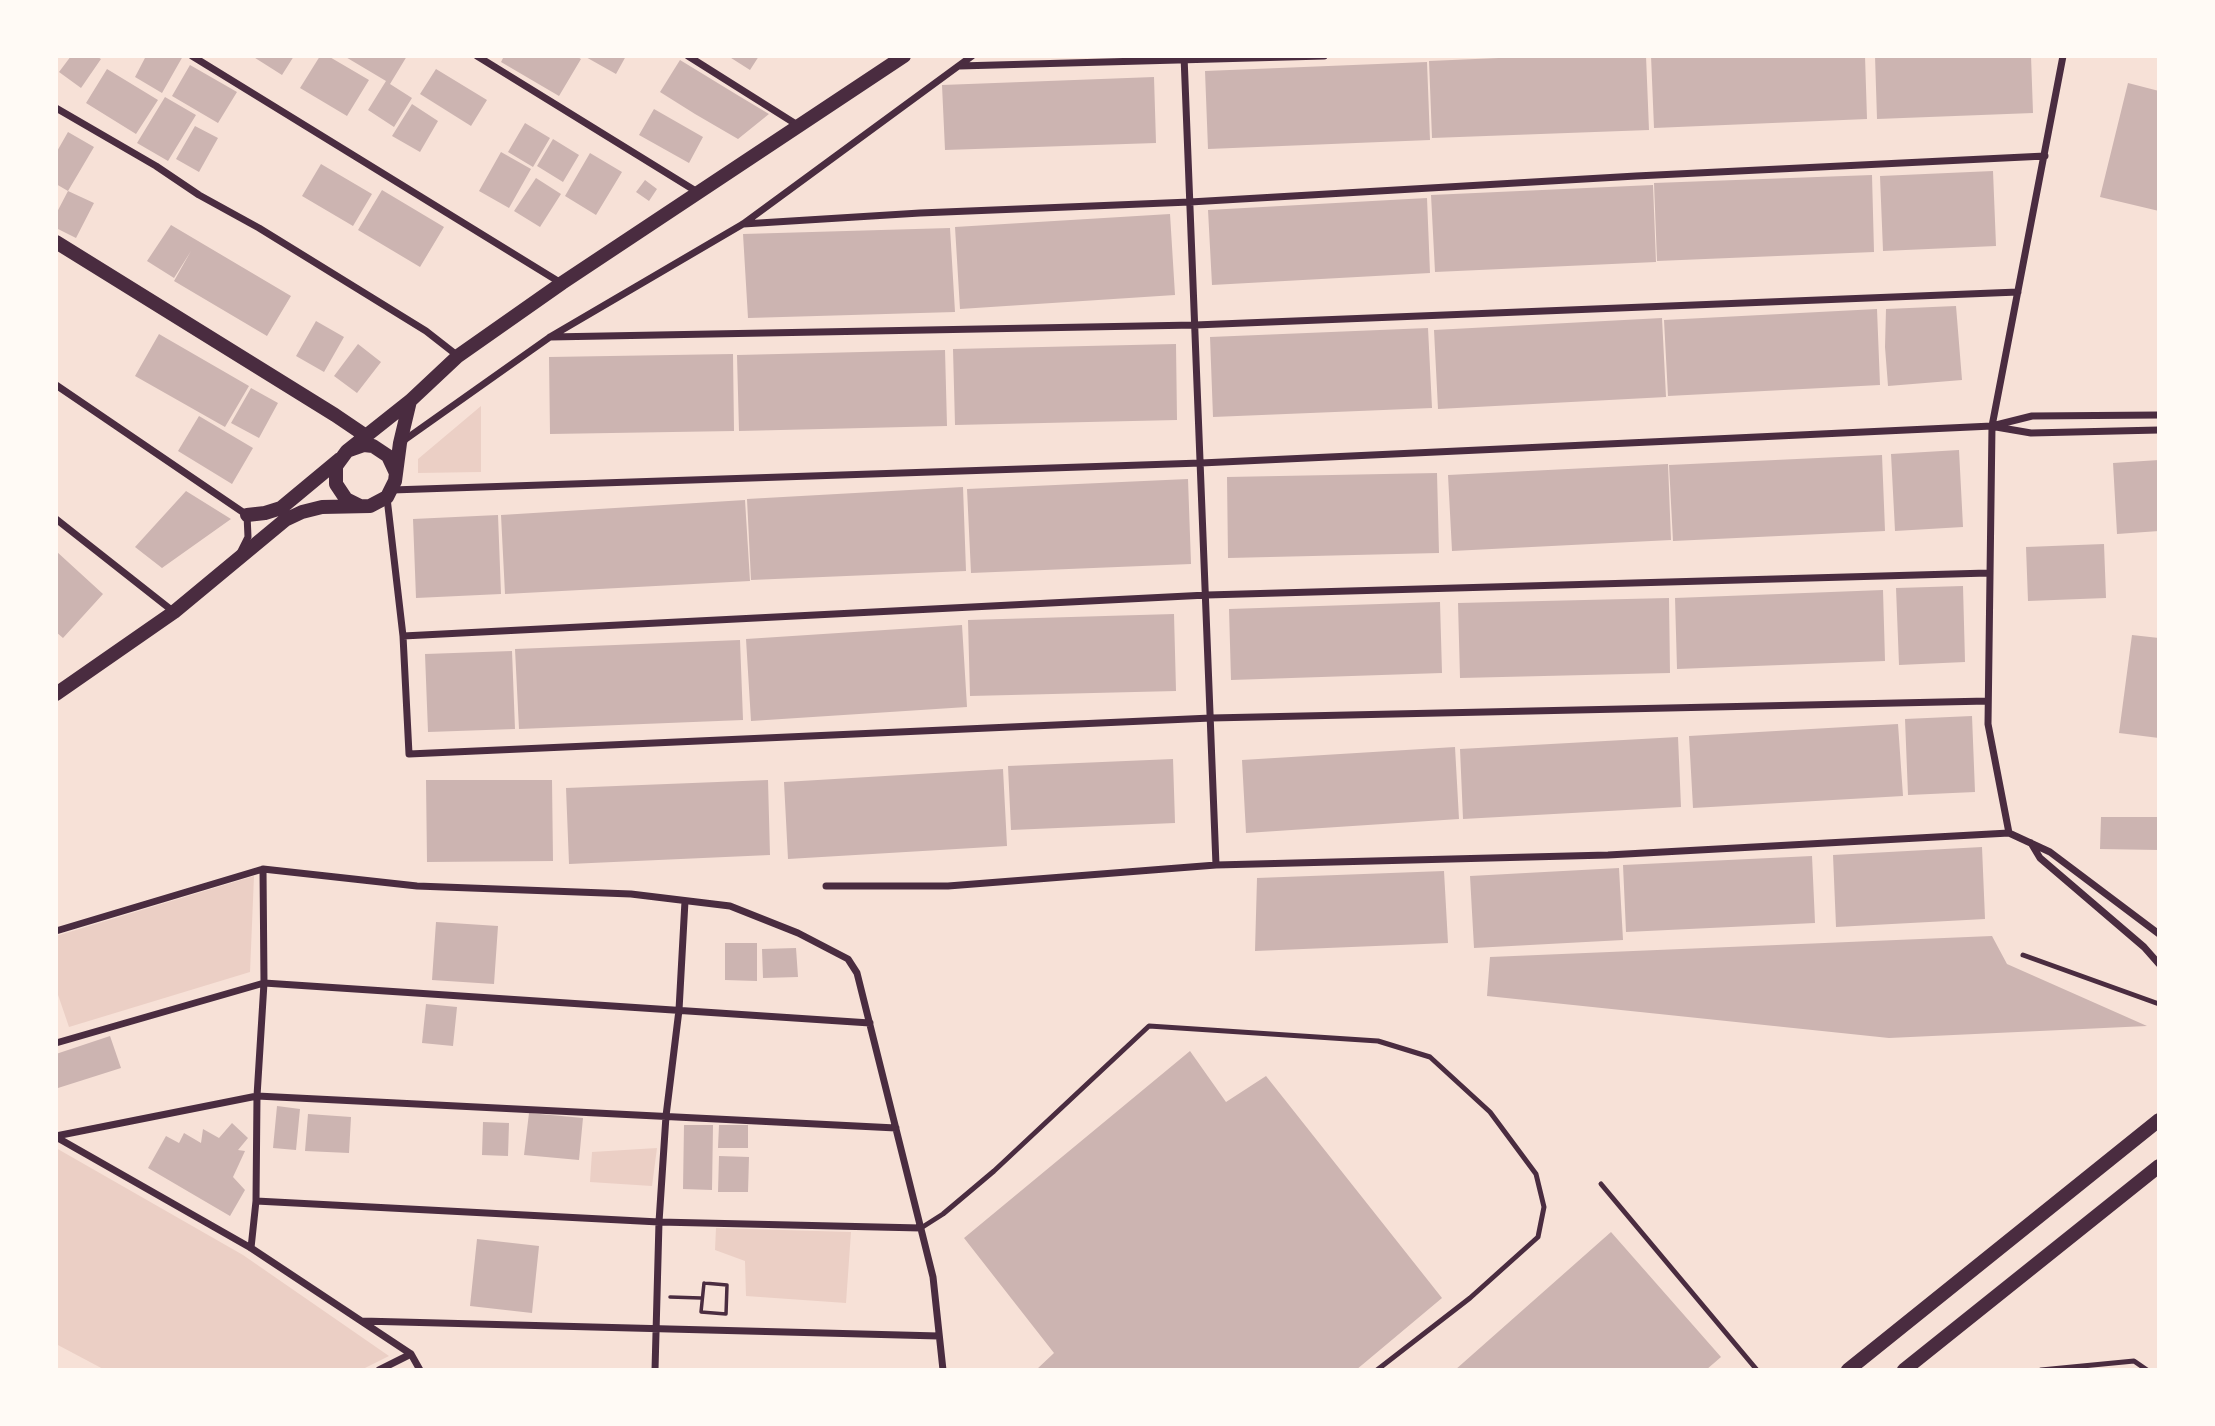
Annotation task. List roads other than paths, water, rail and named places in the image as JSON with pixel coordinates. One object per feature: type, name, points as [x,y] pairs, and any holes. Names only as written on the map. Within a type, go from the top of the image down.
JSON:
[{"type":"main road","points":[[247,515],[281,508],[410,401],[458,356],[562,283],[904,56]]},
{"type":"main road","points":[[56,242],[366,436]]},
{"type":"main road","points":[[56,694],[174,612],[285,520],[322,507],[362,506],[379,502],[389,493],[410,401]]},
{"type":"main road","points":[[362,506],[346,499],[336,484],[335,475],[344,454],[364,444],[373,446],[388,456],[395,472]]},
{"type":"main road","points":[[1848,1370],[2159,1120]]},
{"type":"main road","points":[[1904,1370],[2159,1166]]},
{"type":"street","points":[[192,56],[562,283]]},
{"type":"street","points":[[477,56],[699,193]]},
{"type":"street","points":[[688,56],[800,127]]},
{"type":"street","points":[[400,443],[550,337],[743,224],[972,56]]},
{"type":"street","points":[[958,66],[1324,56]]},
{"type":"street","points":[[2009,833],[1988,724],[1992,426],[2063,56]]},
{"type":"street","points":[[1184,59],[1216,865]]},
{"type":"street","points":[[56,108],[426,331],[458,356]]},
{"type":"street","points":[[743,224],[2045,156]]},
{"type":"street","points":[[550,337],[1195,325],[2018,292]]},
{"type":"street","points":[[56,385],[247,515],[248,537],[239,558]]},
{"type":"street","points":[[1988,701],[1211,718],[409,754],[403,636],[389,493],[1201,463],[1992,426],[2032,416],[2159,415]]},
{"type":"street","points":[[1992,426],[2031,433],[2159,430]]},
{"type":"street","points":[[56,519],[174,612]]},
{"type":"street","points":[[403,636],[1207,595],[1988,573]]},
{"type":"street","points":[[826,886],[948,886],[1216,865],[1608,855],[2009,833],[2050,852],[2159,934]]},
{"type":"street","points":[[2031,843],[2040,858],[2144,947],[2159,964]]},
{"type":"street","points":[[251,1248],[257,1201],[257,1096],[264,983],[263,869]]},
{"type":"street","points":[[56,930],[263,869],[417,886],[631,894],[730,906],[798,933],[848,959],[857,973],[933,1277],[943,1370]]},
{"type":"street","points":[[655,1370],[659,1222],[666,1116],[679,1010],[685,901]]},
{"type":"street","points":[[56,1043],[264,983],[870,1023]]},
{"type":"street","points":[[56,1136],[257,1096],[896,1128]]},
{"type":"street","points":[[56,1136],[251,1248],[411,1354],[420,1370]]},
{"type":"street","points":[[257,1201],[659,1222],[921,1228]]},
{"type":"street","points":[[362,1321],[939,1336]]},
{"type":"street","points":[[379,1370],[411,1354]]},
{"type":"lane","points":[[2023,955],[2159,1004]]},
{"type":"lane","points":[[921,1228],[943,1214],[994,1171],[1149,1026],[1378,1041],[1430,1057],[1490,1112],[1536,1174],[1544,1207],[1538,1237],[1470,1298],[1377,1370]]},
{"type":"lane","points":[[1601,1184],[1757,1370]]},
{"type":"lane","points":[[2041,1370],[2134,1361],[2147,1370]]}]
